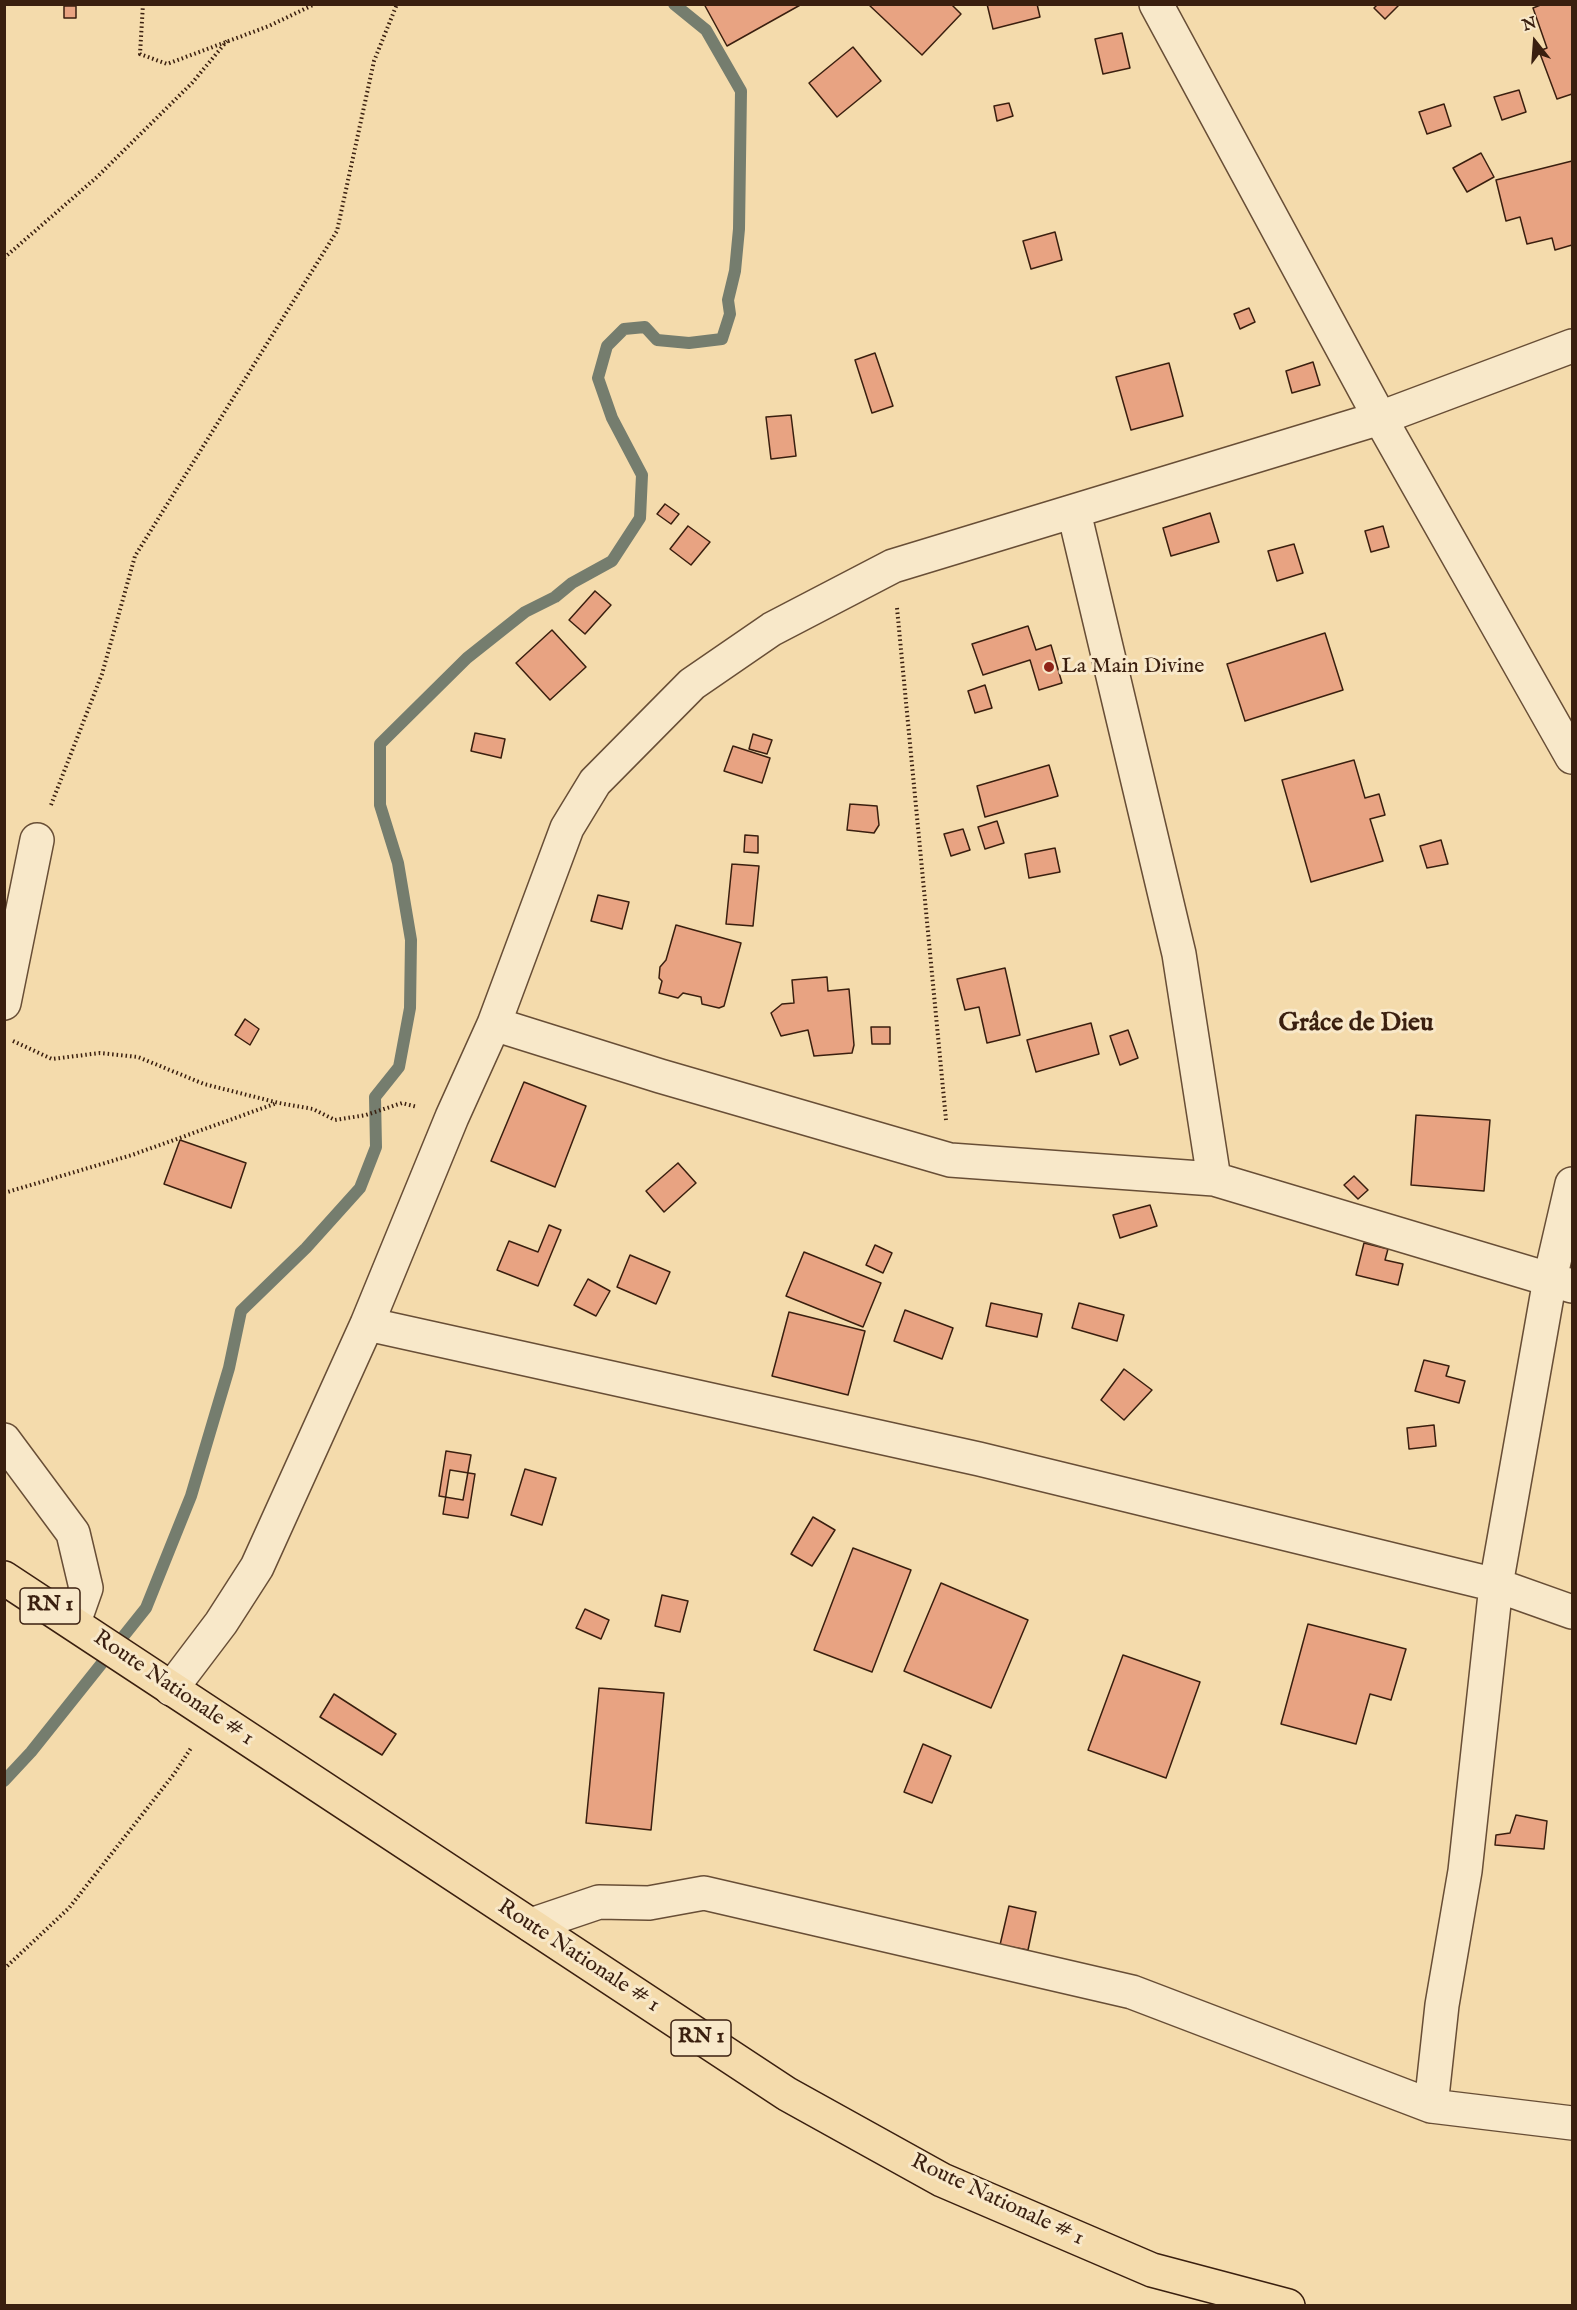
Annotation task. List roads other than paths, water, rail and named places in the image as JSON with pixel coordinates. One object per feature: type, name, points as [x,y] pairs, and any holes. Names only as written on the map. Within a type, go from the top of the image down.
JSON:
[{"type":"main road","name":"Route Nationale # 1","points":[[4,1578],[787,2094],[942,2180],[1152,2270],[1288,2306]]},
{"type":"street","points":[[1156,4],[1380,418],[1572,758]]},
{"type":"street","points":[[165,1685],[221,1623],[257,1567],[367,1324],[452,1117],[494,1024],[567,828],[595,782],[692,684],[772,629],[893,566],[1380,418],[1572,346]]},
{"type":"street","points":[[1074,512],[1179,954],[1214,1179]]},
{"type":"street","points":[[4,1003],[37,840]]},
{"type":"street","points":[[494,1024],[660,1076],[950,1160],[1214,1179],[1561,1282]]},
{"type":"street","points":[[1431,2106],[1442,2005],[1465,1871],[1496,1585],[1561,1282],[1572,1184]]},
{"type":"street","points":[[367,1324],[979,1459],[1496,1585],[1572,1612]]},
{"type":"street","points":[[4,1440],[73,1533],[86,1588],[84,1629]]},
{"type":"street","points":[[531,1925],[599,1902],[649,1903],[704,1893],[1132,1992],[1431,2106],[1572,2123]]},
{"type":"waterway","points":[[4,1781],[31,1752],[146,1608],[191,1496],[229,1368],[241,1311],[306,1248],[360,1188],[376,1147],[375,1097],[399,1067],[410,1008],[411,940],[398,863],[380,805],[380,744],[467,658],[525,612],[555,597],[572,583],[612,561],[640,518],[642,475],[612,418],[598,378],[607,346],[624,329],[645,327],[657,340],[689,343],[722,339],[730,314],[728,300],[735,271],[739,229],[741,91],[706,30],[674,4]]},
{"type":"place","name":"La Main Divine","points":[[1049,667]]},
{"type":"district","name":"Grâce de Dieu","points":[[1356,1025]]}]
